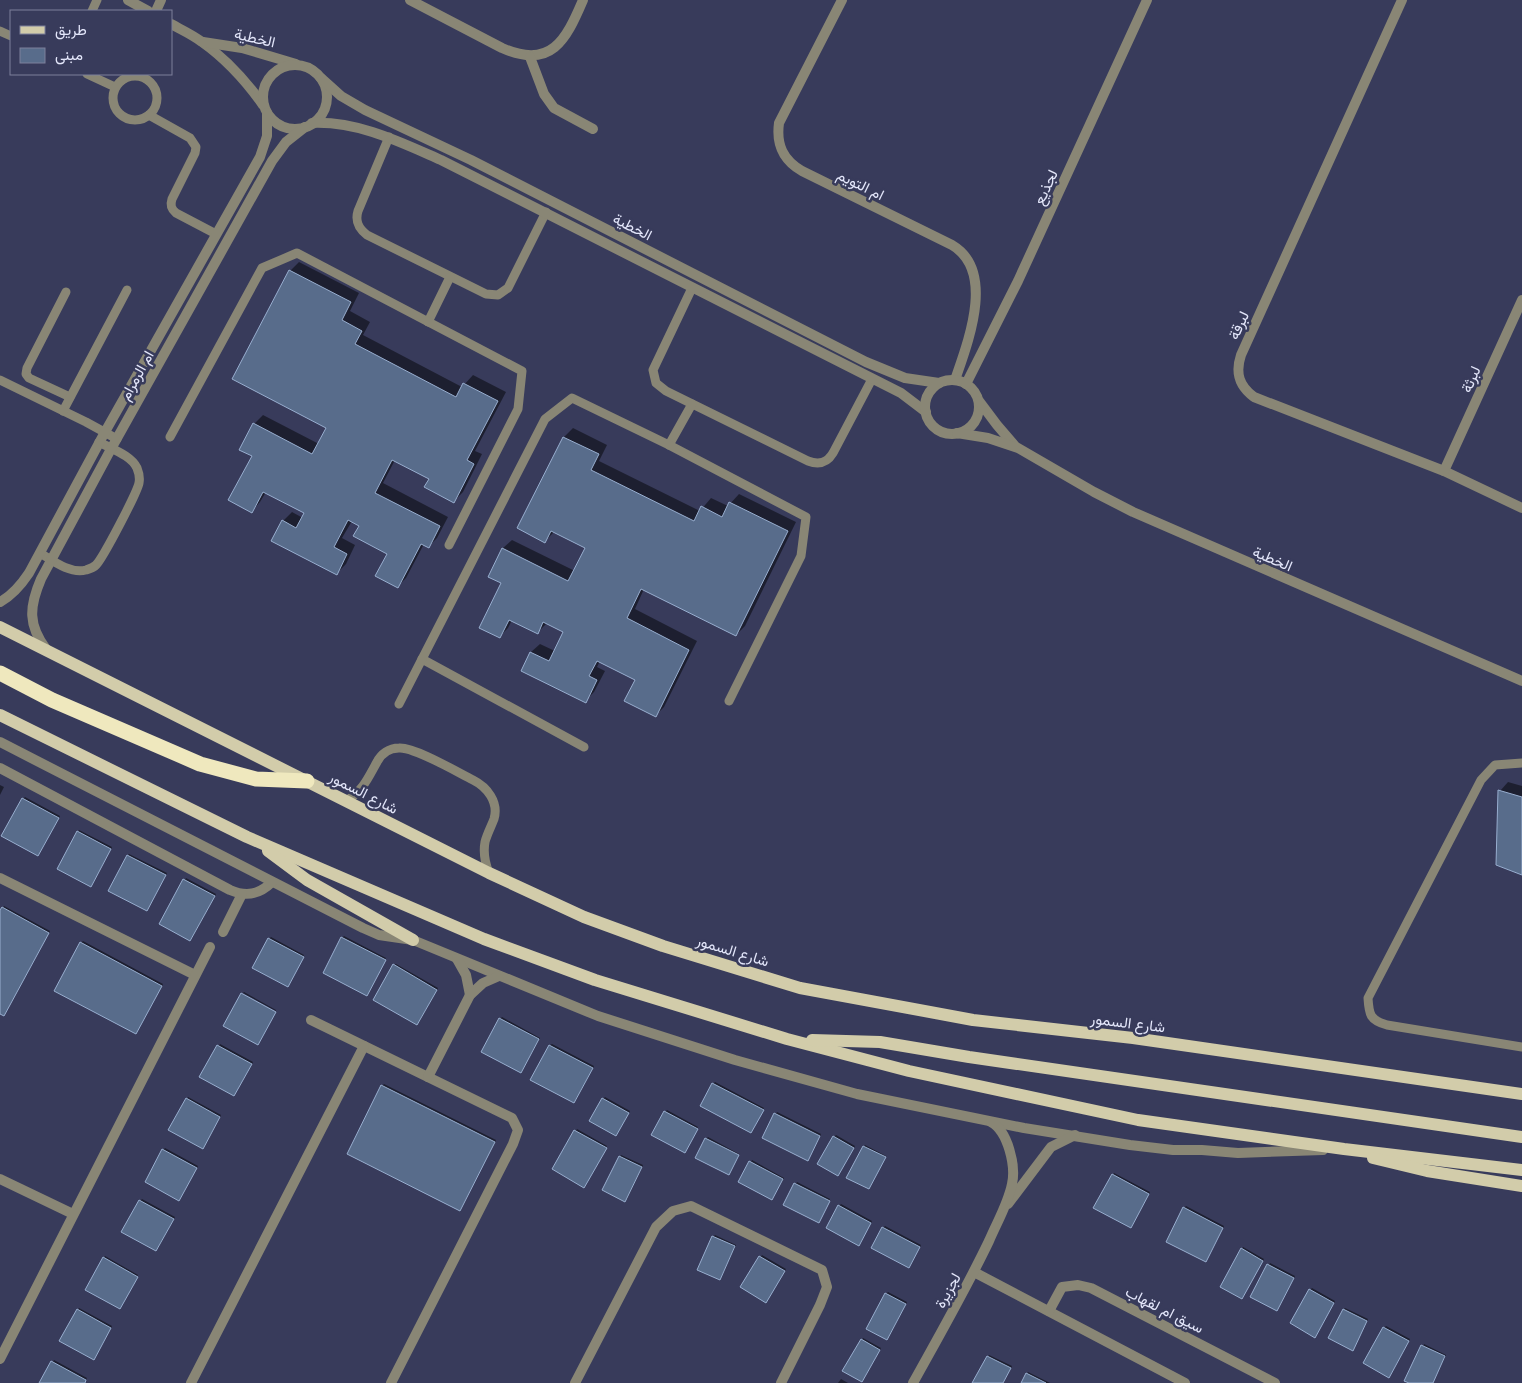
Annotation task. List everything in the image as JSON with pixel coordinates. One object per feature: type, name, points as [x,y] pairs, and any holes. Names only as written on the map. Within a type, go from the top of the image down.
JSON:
[{"type":"highway","points":[[0,673],[52,700],[200,764],[256,779],[307,782]]},
{"type":"main road","name":"شارع السمور","points":[[0,627],[489,873],[584,917],[663,946],[800,988],[973,1020],[1133,1038],[1522,1094]]},
{"type":"main road","points":[[0,715],[247,837],[484,939],[595,980],[786,1039],[909,1071],[1138,1120],[1344,1149],[1522,1170]]},
{"type":"main road","points":[[247,837],[307,880],[413,940]]},
{"type":"main road","points":[[786,1039],[880,1042],[968,1057],[1522,1137]]},
{"type":"main road","points":[[1344,1149],[1399,1165],[1522,1186]]},
{"type":"street","points":[[128,0],[146,10]]},
{"type":"street","points":[[410,0],[502,48],[530,57],[544,54],[557,46],[567,34],[583,0]]},
{"type":"street","name":"ام التويم","points":[[842,0],[778,123],[777,135],[779,146],[784,157],[802,171],[952,244],[966,255],[975,286],[974,316],[967,345],[955,380]]},
{"type":"street","name":"لجذيع","points":[[966,384],[1018,281],[1147,0]]},
{"type":"street","name":"لبرقة","points":[[1402,0],[1240,355],[1238,374],[1246,391],[1254,397],[1444,472],[1522,508]]},
{"type":"street","name":"الخطية","points":[[172,25],[202,42],[242,78],[266,109]]},
{"type":"street","name":"الخطية","points":[[202,42],[242,48],[300,65]]},
{"type":"street","points":[[530,57],[544,94],[554,108],[593,129]]},
{"type":"street","points":[[289,65],[300,65],[315,72],[321,78],[327,94],[326,102],[319,118],[308,125],[288,128],[280,125],[266,109],[263,95],[265,84],[279,69],[289,65]]},
{"type":"street","name":"الخطية","points":[[321,78],[341,96],[364,110],[471,160],[866,362],[905,378],[939,383]]},
{"type":"street","name":"ام الرمرام","points":[[0,602],[21,585],[40,553],[99,442],[260,157],[267,136],[266,109]]},
{"type":"street","name":"الخطية","points":[[308,125],[347,125],[389,137],[441,160],[900,393],[926,412]]},
{"type":"street","name":"ام الرمرام","points":[[46,650],[34,630],[32,607],[34,596],[111,449],[272,161],[286,142],[308,125]]},
{"type":"street","name":"لبرثة","points":[[1444,472],[1522,300]]},
{"type":"street","points":[[947,380],[955,380],[966,384],[976,393],[979,401],[979,410],[977,418],[966,430],[949,434],[934,427],[928,420],[925,404],[927,395],[932,388],[947,380]]},
{"type":"street","name":"الخطية","points":[[979,401],[1018,448]]},
{"type":"street","name":"الخطية","points":[[957,433],[988,438],[1018,448],[1133,512],[1522,681]]},
{"type":"street","points":[[0,742],[379,935],[413,940],[598,1016],[735,1060],[856,1094],[1024,1128],[1130,1145],[1173,1150],[1264,1153],[1344,1149]]},
{"type":"street","points":[[0,768],[223,887],[242,894],[256,893],[272,882]]},
{"type":"street","points":[[0,878],[195,975]]},
{"type":"street","points":[[223,932],[242,894]]},
{"type":"street","points":[[0,1359],[210,947]]},
{"type":"street","points":[[457,959],[466,975],[470,995]]},
{"type":"street","points":[[428,1077],[470,995],[483,983],[499,976]]},
{"type":"street","points":[[311,1020],[512,1118],[518,1130],[513,1144],[390,1383]]},
{"type":"street","points":[[190,1383],[364,1046]]},
{"type":"street","name":"لجزيرة","points":[[913,1383],[974,1272],[1003,1210],[1012,1183],[1012,1166],[1007,1140],[997,1125],[984,1119]]},
{"type":"street","name":"لجزيرة","points":[[1003,1210],[1051,1147],[1074,1136]]},
{"type":"street","points":[[0,1179],[73,1214]]},
{"type":"street","points":[[575,1383],[656,1227],[674,1211],[691,1206],[822,1270],[827,1287],[824,1296],[781,1383]]},
{"type":"street","points":[[974,1272],[1185,1383]]},
{"type":"street","name":"سيق ام لقهاب","points":[[1049,1311],[1062,1288],[1078,1285],[1091,1288],[1275,1383]]},
{"type":"lane","points":[[89,75],[115,87]]},
{"type":"lane","points":[[134,76],[149,80],[154,86],[156,94],[154,108],[143,118],[128,119],[121,115],[113,102],[115,87],[120,81],[134,76]]},
{"type":"lane","points":[[149,114],[190,138],[196,147],[195,153],[172,199],[171,207],[176,213],[216,234]]},
{"type":"lane","points":[[389,137],[356,216],[358,227],[366,235],[450,277],[492,296],[504,292],[511,282],[546,212]]},
{"type":"lane","points":[[170,437],[262,268],[298,253],[522,371],[518,409],[449,545]]},
{"type":"lane","points":[[428,322],[450,277]]},
{"type":"lane","points":[[692,288],[653,370],[656,383],[660,387],[692,404],[808,461],[820,463],[825,462],[833,453],[872,379]]},
{"type":"lane","points":[[63,411],[127,290]]},
{"type":"lane","points":[[66,292],[26,371],[29,378],[70,397]]},
{"type":"lane","points":[[0,380],[117,439]]},
{"type":"lane","points":[[398,704],[546,419],[572,398],[669,445],[806,517],[801,556],[729,701]]},
{"type":"lane","points":[[669,445],[692,404]]},
{"type":"lane","points":[[40,553],[76,571],[90,569],[100,559],[135,493],[139,475],[134,463],[129,458],[99,442]]},
{"type":"lane","points":[[422,659],[584,747]]},
{"type":"lane","points":[[346,801],[361,790],[380,757],[392,749],[400,748],[414,751],[480,783],[490,793],[494,809],[494,818],[484,849],[489,873]]},
{"type":"lane","points":[[1522,763],[1495,765],[1480,780],[1368,998],[1369,1013],[1377,1022],[1522,1047]]},
{"type":"building","points":[[289,270],[351,302],[342,320],[362,331],[355,344],[456,397],[463,383],[498,401],[467,460],[474,464],[454,503],[424,487],[429,479],[392,460],[375,493],[440,526],[429,548],[421,544],[398,588],[375,576],[387,554],[353,536],[359,526],[348,520],[334,547],[347,554],[337,575],[271,541],[282,520],[296,528],[304,513],[263,492],[252,513],[228,500],[252,456],[239,450],[253,423],[312,454],[326,428],[232,379]]},
{"type":"building","points":[[563,437],[599,454],[591,470],[694,521],[701,506],[722,517],[729,502],[788,531],[736,636],[641,589],[627,618],[689,650],[656,717],[624,701],[635,680],[597,661],[589,676],[597,680],[586,703],[521,671],[530,652],[549,661],[563,632],[543,622],[538,634],[509,620],[500,638],[479,628],[501,583],[488,577],[502,548],[568,581],[585,548],[551,531],[545,543],[517,528]]},
{"type":"building","points":[[1498,790],[1522,797],[1522,875],[1496,865]]},
{"type":"building","points":[[22,798],[59,818],[38,856],[1,836]]},
{"type":"building","points":[[77,831],[111,849],[91,887],[57,869]]},
{"type":"building","points":[[127,855],[166,875],[147,911],[108,891]]},
{"type":"building","points":[[183,879],[215,896],[190,941],[159,924]]},
{"type":"building","points":[[2,907],[49,933],[4,1016],[0,1014],[0,910]]},
{"type":"building","points":[[341,937],[386,960],[367,996],[323,973]]},
{"type":"building","points":[[268,938],[304,957],[288,987],[252,968]]},
{"type":"building","points":[[80,942],[162,986],[136,1034],[54,991]]},
{"type":"building","points":[[393,964],[437,990],[417,1025],[373,1000]]},
{"type":"building","points":[[241,993],[276,1012],[258,1045],[223,1026]]},
{"type":"building","points":[[499,1018],[539,1039],[521,1073],[481,1052]]},
{"type":"building","points":[[217,1045],[252,1064],[234,1096],[199,1077]]},
{"type":"building","points":[[549,1045],[593,1068],[574,1103],[530,1080]]},
{"type":"building","points":[[712,1083],[764,1110],[751,1133],[700,1106]]},
{"type":"building","points":[[381,1085],[495,1142],[460,1211],[347,1154]]},
{"type":"building","points":[[186,1098],[220,1117],[203,1149],[168,1130]]},
{"type":"building","points":[[602,1098],[629,1113],[616,1136],[589,1121]]},
{"type":"building","points":[[664,1111],[698,1129],[685,1153],[651,1135]]},
{"type":"building","points":[[774,1113],[820,1136],[808,1161],[762,1138]]},
{"type":"building","points":[[574,1130],[607,1148],[584,1188],[552,1169]]},
{"type":"building","points":[[833,1136],[854,1148],[838,1176],[817,1164]]},
{"type":"building","points":[[705,1138],[739,1155],[729,1175],[695,1158]]},
{"type":"building","points":[[863,1146],[886,1157],[869,1189],[846,1178]]},
{"type":"building","points":[[162,1149],[197,1168],[179,1201],[145,1182]]},
{"type":"building","points":[[619,1156],[642,1167],[625,1202],[602,1190]]},
{"type":"building","points":[[749,1161],[783,1179],[772,1200],[738,1182]]},
{"type":"building","points":[[1112,1174],[1149,1194],[1131,1228],[1093,1208]]},
{"type":"building","points":[[794,1183],[830,1201],[819,1223],[783,1205]]},
{"type":"building","points":[[139,1200],[174,1219],[156,1251],[121,1232]]},
{"type":"building","points":[[838,1205],[871,1223],[859,1246],[826,1228]]},
{"type":"building","points":[[1183,1207],[1223,1228],[1206,1262],[1166,1242]]},
{"type":"building","points":[[882,1227],[920,1247],[909,1268],[871,1248]]},
{"type":"building","points":[[712,1236],[735,1246],[720,1280],[697,1270]]},
{"type":"building","points":[[1241,1248],[1263,1261],[1242,1299],[1220,1287]]},
{"type":"building","points":[[759,1256],[785,1271],[766,1303],[740,1287]]},
{"type":"building","points":[[103,1257],[138,1277],[120,1309],[85,1290]]},
{"type":"building","points":[[1267,1264],[1294,1278],[1277,1311],[1250,1297]]},
{"type":"building","points":[[1309,1289],[1334,1303],[1315,1338],[1290,1323]]},
{"type":"building","points":[[885,1293],[906,1304],[887,1340],[866,1329]]},
{"type":"building","points":[[77,1309],[111,1328],[94,1360],[59,1341]]},
{"type":"building","points":[[1343,1309],[1367,1321],[1353,1351],[1328,1338]]},
{"type":"building","points":[[1383,1327],[1409,1341],[1389,1378],[1363,1363]]},
{"type":"building","points":[[861,1339],[880,1350],[862,1382],[842,1371]]},
{"type":"building","points":[[1421,1345],[1445,1356],[1433,1383],[1409,1383],[1404,1381]]},
{"type":"building","points":[[987,1356],[1011,1368],[1003,1383],[972,1383]]},
{"type":"building","points":[[51,1361],[86,1380],[85,1383],[39,1383]]},
{"type":"building","points":[[1026,1373],[1046,1383],[1021,1383]]}]
